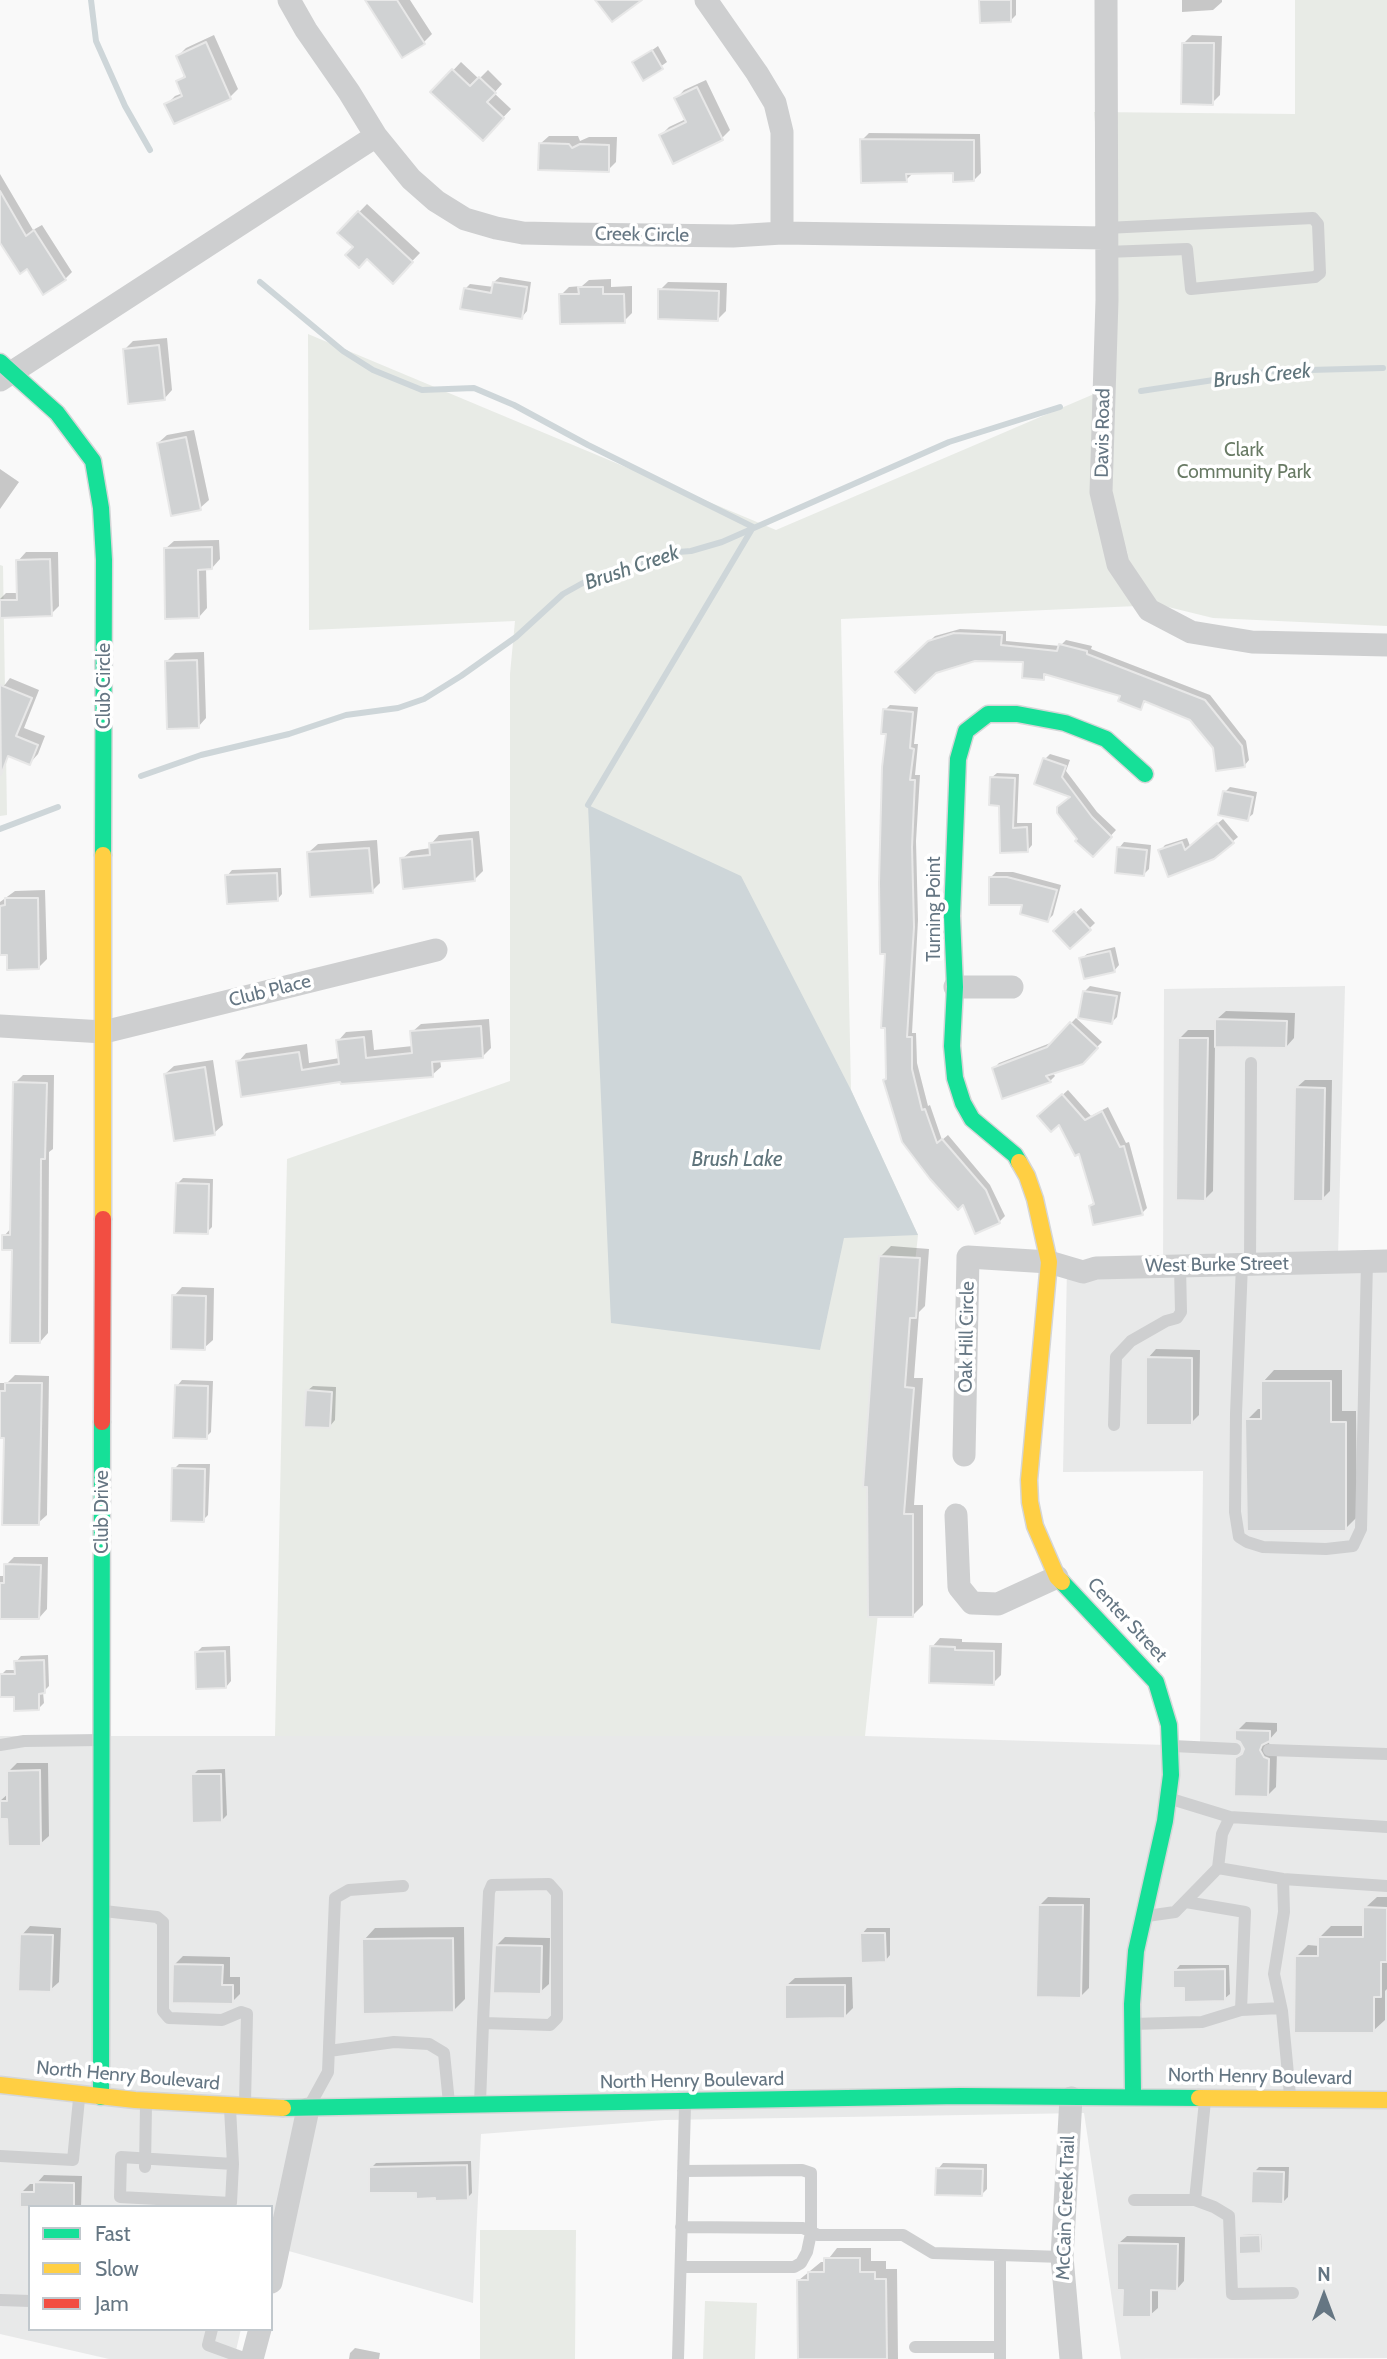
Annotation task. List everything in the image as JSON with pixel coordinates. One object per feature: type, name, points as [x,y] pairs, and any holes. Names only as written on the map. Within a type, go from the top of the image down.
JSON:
[{"type":"main road","name":"Club Circle","points":[[4,372],[57,413],[93,461],[101,508],[104,560],[104,1032]]},
{"type":"main road","name":"Turning Point","points":[[1049,1262],[1027,1176],[1015,1155],[972,1119],[963,1103],[955,1078],[952,1046],[955,987],[953,916],[958,759],[965,731],[988,714],[1017,714],[1065,723],[1106,739],[1145,775]]},
{"type":"main road","name":"Club Drive","points":[[101,2096],[104,1032]]},
{"type":"main road","name":"Center Street","points":[[1049,1262],[1029,1480],[1035,1526],[1057,1577],[1156,1682],[1169,1725],[1171,1775],[1168,1798],[1136,1951],[1132,2024],[1133,2096]]},
{"type":"main road","name":"North Henry Boulevard","points":[[0,2085],[146,2101],[308,2109],[960,2096],[1387,2100]]},
{"type":"street","name":"Creek Circle","points":[[289,0],[376,136],[411,179],[436,201],[466,219],[496,229],[523,233],[568,234],[733,236],[782,233],[1106,239]]},
{"type":"street","points":[[706,0],[775,103],[783,142],[782,233]]},
{"type":"street","name":"Davis Road","points":[[1106,0],[1107,300],[1101,492],[1118,564],[1149,610],[1191,632],[1252,642],[1387,645]]},
{"type":"street","name":"Club Circle","points":[[4,372],[376,136]]},
{"type":"street","name":"Club Place","points":[[104,1032],[436,950]]},
{"type":"street","points":[[955,987],[1012,987]]},
{"type":"street","points":[[0,1026],[104,1032]]},
{"type":"street","name":"Oak Hill Circle","points":[[964,1455],[968,1257],[1049,1262]]},
{"type":"street","name":"West Burke Street","points":[[1049,1262],[1083,1272],[1096,1268],[1377,1261]]},
{"type":"street","points":[[956,1515],[959,1587],[972,1603],[998,1604],[1057,1577]]},
{"type":"street","name":"McCain Creek Trail","points":[[1071,2098],[1062,2257],[1071,2359]]},
{"type":"street","points":[[273,2273],[308,2109]]},
{"type":"street","points":[[249,2359],[259,2331]]},
{"type":"lane","points":[[1106,239],[1186,225],[1313,218],[1318,225],[1320,273],[1315,277],[1191,289],[1186,225]]},
{"type":"lane","points":[[1106,239],[1187,249]]},
{"type":"lane","points":[[1251,1063],[1246,1264],[1236,1414],[1238,1536],[1247,1542],[1263,1548],[1326,1549],[1353,1546],[1361,1529],[1377,1261]]},
{"type":"lane","points":[[1114,1425],[1115,1357],[1131,1341],[1166,1321],[1177,1318],[1181,1312],[1180,1266]]},
{"type":"lane","points":[[0,1745],[24,1741],[102,1740]]},
{"type":"lane","points":[[1170,1746],[1235,1749]]},
{"type":"lane","points":[[1269,1749],[1387,1754]]},
{"type":"lane","points":[[1168,1798],[1230,1817],[1387,1827]]},
{"type":"lane","points":[[1143,1917],[1175,1912],[1219,1868],[1222,1834],[1230,1817]]},
{"type":"lane","points":[[1219,1868],[1283,1879],[1385,1883]]},
{"type":"lane","points":[[1283,1879],[1284,1912],[1274,1974],[1281,2008],[1291,2098]]},
{"type":"lane","points":[[480,2107],[483,2023],[489,1892],[492,1885],[549,1884],[557,1893],[557,2018],[550,2025],[483,2023]]},
{"type":"lane","points":[[308,2109],[328,2072],[335,1898],[349,1890],[403,1886]]},
{"type":"lane","points":[[1186,1902],[1245,1912],[1241,2010]]},
{"type":"lane","points":[[102,1911],[157,1917],[163,1922],[163,2011],[169,2018],[222,2020],[241,2012],[247,2014],[231,2205],[146,2193],[120,2197],[121,2157],[145,2163],[233,2164]]},
{"type":"lane","points":[[1132,2024],[1202,2022],[1241,2010],[1281,2008]]},
{"type":"lane","points":[[329,2051],[394,2042],[429,2044],[444,2053],[450,2107]]},
{"type":"lane","points":[[0,2156],[73,2160],[79,2095]]},
{"type":"lane","points":[[1195,2200],[1205,2097]]},
{"type":"lane","points":[[145,2163],[146,2101]]},
{"type":"lane","points":[[678,2359],[685,2102]]},
{"type":"lane","points":[[681,2267],[794,2267],[801,2263],[807,2252],[811,2233],[811,2173],[803,2170],[683,2171]]},
{"type":"lane","points":[[1134,2200],[1195,2200],[1214,2207],[1229,2216],[1232,2294],[1293,2293]]},
{"type":"lane","points":[[681,2227],[803,2228],[818,2235],[903,2235],[933,2253],[1062,2257]]},
{"type":"lane","points":[[915,2347],[1000,2353],[1000,2255]]},
{"type":"lane","points":[[0,2300],[28,2301]]},
{"type":"lane","points":[[212,2331],[208,2345],[249,2359]]},
{"type":"shaded area","points":[[1345,986],[1338,1257],[1387,1259],[1387,2358],[1121,2359],[1084,2113],[665,2120],[481,2134],[473,2303],[273,2247],[273,2205],[28,2205],[28,2331],[241,2331],[234,2359],[109,2359],[0,2334],[0,1736],[865,1736],[1200,1746],[1203,1471],[1063,1472],[1067,1267],[1163,1267],[1164,989]]},
{"type":"green space","name":"Clark Community Park","points":[[1295,0],[1387,0],[1387,626],[1213,618],[1160,605],[841,619],[851,1090],[918,1235],[865,1736],[275,1736],[287,1159],[510,1081],[510,674],[515,621],[309,630],[308,334],[776,530],[1094,394],[1094,501],[1128,554],[1101,492],[1106,238],[1094,112],[1295,114]]},
{"type":"green space","points":[[0,565],[3,566],[7,815],[0,816]]},
{"type":"green space","points":[[480,2230],[576,2230],[575,2359],[480,2359]]},
{"type":"green space","points":[[705,2301],[757,2303],[755,2359],[703,2359]]},
{"type":"water","name":"Brush Lake","points":[[588,805],[741,876],[851,1090],[918,1235],[844,1238],[820,1350],[611,1323]]},
{"type":"building","points":[[365,0],[397,0],[425,44],[402,58]]},
{"type":"building","points":[[595,0],[642,0],[612,22]]},
{"type":"building","points":[[979,0],[1011,0],[1011,22],[980,23]]},
{"type":"building","points":[[206,42],[231,99],[174,124],[164,104],[182,96],[176,81],[185,77],[176,56]]},
{"type":"building","points":[[1182,43],[1214,43],[1213,105],[1181,104]]},
{"type":"building","points":[[652,50],[663,69],[643,81],[632,62]]},
{"type":"building","points":[[452,69],[470,86],[479,77],[496,93],[487,102],[504,118],[483,141],[430,92]]},
{"type":"building","points":[[697,87],[723,140],[673,164],[659,135],[686,122],[674,98]]},
{"type":"building","points":[[860,139],[974,140],[974,181],[953,182],[953,173],[906,174],[907,182],[861,183]]},
{"type":"building","points":[[539,143],[569,144],[572,148],[580,144],[609,145],[609,172],[538,170]]},
{"type":"building","points":[[0,191],[26,236],[34,230],[66,280],[43,295],[27,269],[20,274],[0,243]]},
{"type":"building","points":[[358,211],[413,262],[393,284],[367,259],[359,268],[345,255],[353,247],[337,233]]},
{"type":"building","points":[[493,282],[527,287],[522,319],[460,309],[464,288],[491,293]]},
{"type":"building","points":[[578,287],[603,287],[603,294],[624,294],[625,323],[560,324],[559,294],[579,294]]},
{"type":"building","points":[[658,289],[719,291],[718,321],[658,319]]},
{"type":"building","points":[[159,345],[165,400],[128,404],[123,349]]},
{"type":"building","points":[[186,437],[201,510],[171,516],[157,443]]},
{"type":"building","points":[[212,547],[212,569],[198,570],[199,618],[165,619],[164,548]]},
{"type":"building","points":[[50,559],[52,616],[0,618],[0,600],[17,600],[16,560]]},
{"type":"building","points":[[954,633],[1002,635],[1001,645],[1057,651],[1059,644],[1087,651],[1087,654],[1205,700],[1242,746],[1245,767],[1216,771],[1213,748],[1190,720],[1144,701],[1141,710],[1118,701],[1120,696],[1044,674],[1044,680],[1022,678],[1023,662],[975,661],[936,673],[915,693],[895,672],[928,641]]},
{"type":"building","points":[[197,660],[199,728],[167,729],[165,661]]},
{"type":"building","points":[[0,685],[32,698],[16,736],[38,745],[30,765],[8,756],[1,775]]},
{"type":"building","points":[[883,709],[913,712],[910,748],[914,749],[910,780],[915,780],[912,847],[914,927],[907,1037],[912,1037],[912,1069],[922,1110],[925,1109],[937,1143],[942,1139],[986,1190],[1000,1223],[975,1234],[963,1205],[958,1210],[902,1142],[883,1080],[886,1079],[885,1028],[881,1028],[885,954],[880,954],[879,883],[882,767],[886,734],[881,734]]},
{"type":"building","points":[[1043,758],[1066,766],[1062,777],[1092,817],[1112,837],[1093,857],[1075,841],[1077,839],[1057,813],[1057,807],[1070,797],[1034,784]]},
{"type":"building","points":[[990,777],[1015,778],[1013,828],[1027,827],[1028,852],[1000,853],[999,806],[989,805]]},
{"type":"building","points":[[1223,791],[1253,797],[1248,821],[1218,815]]},
{"type":"building","points":[[1217,823],[1234,843],[1214,859],[1168,877],[1158,850],[1182,842],[1185,850]]},
{"type":"building","points":[[472,839],[475,881],[403,889],[400,858],[430,855],[429,843]]},
{"type":"building","points":[[1117,847],[1147,850],[1144,876],[1115,873]]},
{"type":"building","points":[[369,848],[373,893],[310,897],[307,852]]},
{"type":"building","points":[[277,873],[278,901],[227,904],[225,875]]},
{"type":"building","points":[[989,877],[1007,877],[1057,890],[1048,922],[1020,914],[1022,905],[989,905]]},
{"type":"building","points":[[5,898],[38,898],[39,969],[7,970],[7,955],[0,955],[0,906],[5,905]]},
{"type":"building","points":[[1074,911],[1091,930],[1070,949],[1053,931]]},
{"type":"building","points":[[1110,951],[1115,972],[1084,979],[1079,958]]},
{"type":"building","points":[[1083,991],[1117,996],[1112,1024],[1078,1018]]},
{"type":"building","points":[[1215,1019],[1287,1021],[1286,1048],[1215,1047]]},
{"type":"building","points":[[1070,1022],[1098,1048],[1083,1064],[1046,1076],[1051,1082],[1002,1099],[992,1068],[1047,1047]]},
{"type":"building","points":[[481,1026],[483,1058],[432,1062],[433,1077],[340,1082],[241,1097],[236,1061],[299,1052],[302,1070],[339,1064],[336,1040],[364,1037],[366,1058],[412,1053],[410,1031]]},
{"type":"building","points":[[1178,1038],[1208,1038],[1205,1201],[1176,1200]]},
{"type":"building","points":[[205,1067],[215,1135],[174,1141],[164,1074]]},
{"type":"building","points":[[13,1082],[47,1083],[45,1159],[41,1159],[40,1343],[10,1343],[12,1250],[2,1250],[2,1235],[10,1235]]},
{"type":"building","points":[[1295,1087],[1325,1088],[1323,1201],[1293,1201]]},
{"type":"building","points":[[1062,1094],[1085,1120],[1102,1111],[1120,1147],[1124,1146],[1143,1215],[1093,1225],[1089,1206],[1094,1204],[1079,1154],[1075,1156],[1059,1125],[1051,1132],[1037,1116]]},
{"type":"building","points":[[176,1183],[209,1184],[208,1234],[174,1233]]},
{"type":"building","points":[[879,1256],[920,1258],[916,1318],[910,1318],[905,1387],[914,1388],[904,1514],[913,1514],[913,1617],[868,1617],[867,1487],[863,1487]]},
{"type":"building","points":[[172,1295],[206,1296],[205,1350],[171,1349]]},
{"type":"building","points":[[1146,1357],[1192,1358],[1192,1425],[1146,1425]]},
{"type":"building","points":[[1261,1381],[1331,1381],[1331,1422],[1346,1422],[1346,1531],[1247,1531],[1245,1419],[1261,1419]]},
{"type":"building","points":[[5,1383],[42,1383],[39,1525],[2,1525],[4,1438],[0,1438],[0,1391],[5,1391]]},
{"type":"building","points":[[175,1385],[208,1386],[207,1439],[173,1438]]},
{"type":"building","points":[[306,1390],[332,1392],[330,1428],[304,1427]]},
{"type":"building","points":[[172,1468],[205,1469],[204,1522],[171,1521]]},
{"type":"building","points":[[4,1564],[41,1565],[39,1619],[0,1619],[0,1583],[4,1583]]},
{"type":"building","points":[[930,1646],[994,1651],[994,1685],[929,1683]]},
{"type":"building","points":[[225,1651],[226,1688],[196,1689],[195,1652]]},
{"type":"building","points":[[44,1660],[45,1693],[39,1694],[39,1710],[14,1711],[14,1697],[0,1697],[0,1674],[15,1674],[14,1661]]},
{"type":"building","points":[[1235,1730],[1270,1731],[1270,1741],[1262,1745],[1260,1750],[1264,1757],[1269,1759],[1268,1797],[1234,1796],[1235,1758],[1242,1754],[1244,1749],[1240,1742],[1235,1740]]},
{"type":"building","points":[[40,1770],[41,1846],[8,1846],[7,1819],[0,1819],[0,1801],[7,1801],[7,1771]]},
{"type":"building","points":[[191,1774],[221,1774],[222,1822],[192,1823]]},
{"type":"building","points":[[1038,1905],[1083,1905],[1081,1998],[1036,1997]]},
{"type":"building","points":[[1363,1907],[1387,1908],[1387,1962],[1381,1962],[1381,1997],[1374,1997],[1374,2033],[1294,2033],[1295,1956],[1318,1956],[1318,1937],[1363,1937]]},
{"type":"building","points":[[860,1933],[885,1933],[886,1962],[861,1963]]},
{"type":"building","points":[[20,1934],[53,1935],[51,1992],[18,1991]]},
{"type":"building","points":[[453,1938],[454,2012],[363,2014],[362,1939]]},
{"type":"building","points":[[495,1945],[542,1946],[541,1994],[493,1993]]},
{"type":"building","points":[[173,1964],[223,1965],[222,1985],[233,1985],[233,2004],[172,2003]]},
{"type":"building","points":[[1225,1969],[1225,2001],[1184,2002],[1184,1988],[1173,1988],[1173,1970]]},
{"type":"building","points":[[785,1985],[845,1985],[845,2018],[785,2019]]},
{"type":"building","points":[[467,2165],[468,2200],[435,2201],[435,2198],[416,2199],[416,2193],[369,2193],[369,2167]]},
{"type":"building","points":[[936,2168],[983,2169],[982,2196],[935,2195]]},
{"type":"building","points":[[1252,2171],[1284,2172],[1283,2204],[1251,2203]]},
{"type":"building","points":[[34,2182],[74,2183],[74,2205],[20,2207],[20,2192],[34,2192]]},
{"type":"building","points":[[1260,2235],[1261,2253],[1239,2254],[1239,2236]]},
{"type":"building","points":[[1117,2243],[1178,2244],[1177,2291],[1151,2290],[1151,2317],[1122,2317],[1123,2290],[1117,2290]]},
{"type":"building","points":[[824,2258],[860,2258],[860,2272],[875,2272],[875,2279],[886,2279],[887,2359],[798,2359],[797,2280],[808,2280],[808,2272],[824,2272]]},
{"type":"waterway","points":[[91,0],[96,41],[125,106],[150,150]]},
{"type":"waterway","points":[[260,282],[343,351],[373,370],[422,390],[474,388],[514,405],[753,527]]},
{"type":"waterway","name":"Brush Creek","points":[[1141,391],[1273,371],[1383,368]]},
{"type":"waterway","name":"Brush Creek","points":[[141,776],[201,755],[289,734],[346,715],[398,708],[424,699],[516,637],[563,594],[590,579],[629,568],[665,553],[691,551],[722,542],[949,442],[1060,407]]},
{"type":"waterway","points":[[588,805],[752,529]]},
{"type":"waterway","name":"Brush Creek","points":[[0,829],[58,807]]},
{"type":"traffic: fast","points":[[0,362],[57,413],[93,461],[101,508],[104,560],[103,855]]},
{"type":"traffic: fast","points":[[1019,1162],[1015,1155],[972,1119],[963,1103],[955,1078],[952,1046],[955,987],[952,916],[958,759],[966,731],[988,714],[1017,714],[1065,723],[1106,739],[1145,774]]},
{"type":"traffic: fast","points":[[101,2097],[102,1422]]},
{"type":"traffic: fast","points":[[1062,1582],[1156,1682],[1169,1725],[1171,1775],[1165,1821],[1136,1951],[1132,2004],[1133,2096]]},
{"type":"traffic: fast","points":[[283,2108],[960,2096],[1199,2098]]},
{"type":"traffic: slow","points":[[103,855],[103,1219]]},
{"type":"traffic: slow","points":[[1019,1162],[1035,1199],[1049,1262],[1029,1480],[1030,1502],[1035,1526],[1057,1577],[1062,1582]]},
{"type":"traffic: slow","points":[[0,2085],[135,2100],[283,2108]]},
{"type":"traffic: slow","points":[[1199,2098],[1387,2100]]},
{"type":"traffic: jam","points":[[102,1422],[103,1219]]}]
